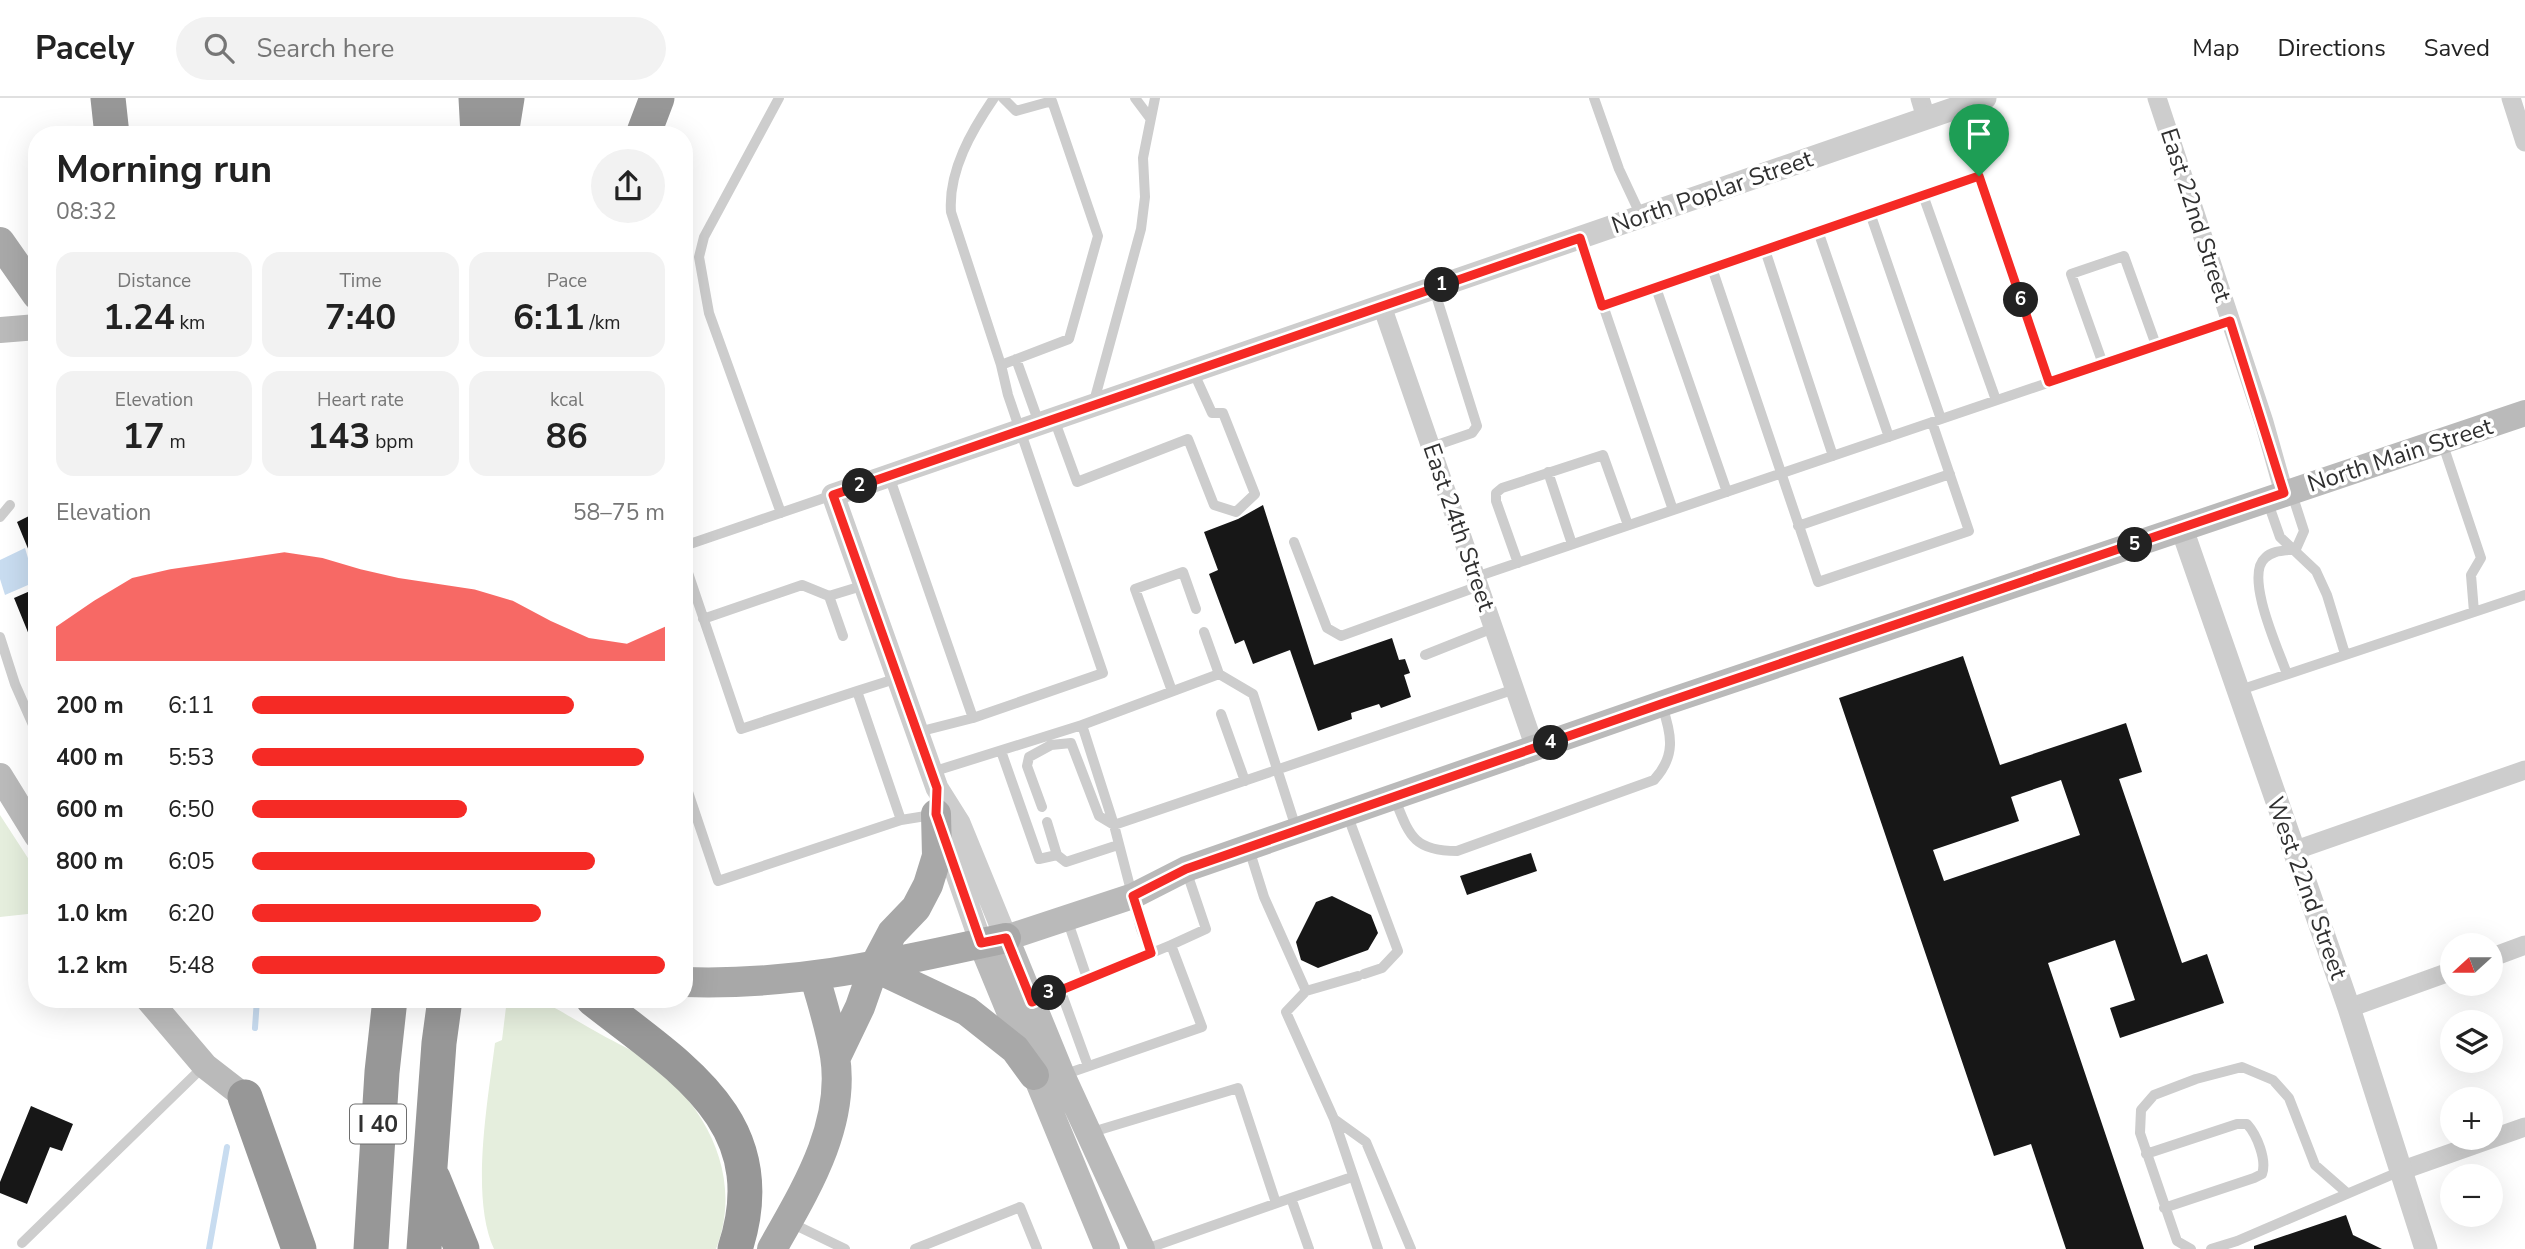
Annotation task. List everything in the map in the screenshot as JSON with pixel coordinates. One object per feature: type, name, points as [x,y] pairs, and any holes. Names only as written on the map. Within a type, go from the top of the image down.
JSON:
[{"type":"highway","points":[[108,98],[112,126]]},
{"type":"highway","points":[[476,98],[478,126]]},
{"type":"highway","points":[[502,126],[507,98]]},
{"type":"highway","points":[[646,126],[657,98]]},
{"type":"highway","name":"I 40","points":[[371,1249],[381,1085],[389,1008]]},
{"type":"highway","name":"I 40","points":[[424,1249],[444,1008]]},
{"type":"highway","points":[[605,1008],[672,1059],[706,1091],[730,1126],[740,1151],[745,1182],[746,1208],[735,1249]]},
{"type":"highway","points":[[245,1097],[299,1249]]},
{"type":"highway","points":[[429,1167],[462,1249]]},
{"type":"main road","points":[[0,242],[28,282]]},
{"type":"main road","points":[[0,330],[28,328]]},
{"type":"main road","name":"North Main Street","points":[[991,945],[1133,896],[1186,869],[1394,796],[2525,413]]},
{"type":"main road","points":[[0,776],[28,821]]},
{"type":"main road","points":[[835,1057],[860,1007],[874,967],[892,933],[916,908],[928,884],[937,856],[935,791]]},
{"type":"main road","points":[[693,982],[753,982],[816,977],[991,945]]},
{"type":"main road","points":[[991,945],[1032,1002],[1048,1075]]},
{"type":"main road","points":[[991,945],[1048,1075],[1107,1249]]},
{"type":"main road","points":[[874,967],[967,1012],[1048,1075],[1089,1133],[1144,1249]]},
{"type":"main road","points":[[772,1249],[824,1146],[834,1101],[835,1057],[816,977]]},
{"type":"main road","points":[[156,1008],[205,1066],[245,1097]]},
{"type":"street","name":"North Poplar Street","points":[[833,495],[1580,238],[1923,108],[1985,98]]},
{"type":"street","name":"East 22nd Street","points":[[2157,98],[2230,321],[2281,494]]},
{"type":"street","points":[[2511,98],[2525,142]]},
{"type":"street","name":"East 24th Street","points":[[1382,306],[1535,748]]},
{"type":"street","points":[[833,495],[991,945]]},
{"type":"street","name":"West 22nd Street","points":[[2182,528],[2349,1008],[2403,1170],[2426,1249]]},
{"type":"street","points":[[2293,851],[2525,770]]},
{"type":"street","points":[[2503,953],[2525,945]]},
{"type":"street","points":[[2349,1008],[2440,975]]},
{"type":"street","points":[[2403,1170],[2525,1127]]},
{"type":"lane","points":[[779,98],[704,237],[699,257],[709,313],[781,513]]},
{"type":"lane","points":[[994,98],[971,133],[950,195],[951,212],[1001,365],[1077,482],[1188,439],[1214,505],[1236,512],[1255,494],[1223,413],[1212,413],[1193,371]]},
{"type":"lane","points":[[1001,365],[1069,340],[1098,236],[1052,100],[1016,111],[1003,98]]},
{"type":"lane","points":[[1135,98],[1150,118]]},
{"type":"lane","points":[[1093,405],[1140,229],[1144,197],[1143,158],[1155,98]]},
{"type":"lane","points":[[1594,98],[1619,169],[1641,216]]},
{"type":"lane","points":[[1602,306],[1979,176],[2049,382]]},
{"type":"lane","points":[[1923,195],[1996,400]]},
{"type":"lane","points":[[1712,268],[1818,582],[1969,531],[1950,474],[1937,420],[1870,213]]},
{"type":"lane","points":[[1818,232],[1889,437]]},
{"type":"lane","points":[[1580,238],[1673,510]]},
{"type":"lane","points":[[1765,250],[1833,456]]},
{"type":"lane","points":[[2103,364],[2071,274],[2124,256],[2156,345]]},
{"type":"lane","points":[[1431,447],[1472,432],[1477,426],[1433,288]]},
{"type":"lane","points":[[1656,288],[1727,492]]},
{"type":"lane","points":[[1294,541],[1327,628],[1341,636],[1478,582],[1518,563],[2230,321]]},
{"type":"lane","points":[[918,732],[973,718],[1103,673],[1038,424],[1016,359]]},
{"type":"lane","points":[[2442,441],[2481,558],[2472,575],[2474,612]]},
{"type":"lane","points":[[1518,563],[1496,501],[1496,493],[1502,488],[1548,472],[1603,455],[1628,525]]},
{"type":"lane","points":[[1548,472],[1572,544]]},
{"type":"lane","points":[[1798,526],[1950,474]]},
{"type":"lane","points":[[889,476],[973,718]]},
{"type":"lane","points":[[2281,494],[2304,531],[2296,549]]},
{"type":"lane","points":[[2281,494],[2280,537],[2296,549],[2316,571],[2327,595],[2345,654]]},
{"type":"lane","name":"North Poplar Street","points":[[693,543],[833,495]]},
{"type":"lane","points":[[0,517],[10,505]]},
{"type":"lane","points":[[2287,674],[2260,596],[2257,570],[2262,559],[2273,552],[2296,549]]},
{"type":"lane","points":[[1172,691],[1135,589],[1182,572],[1196,609]]},
{"type":"lane","points":[[703,619],[802,585],[829,596],[865,584]]},
{"type":"lane","points":[[693,588],[741,729],[898,678]]},
{"type":"lane","points":[[2237,691],[2525,595]]},
{"type":"lane","points":[[829,596],[843,636]]},
{"type":"lane","points":[[1425,655],[1493,628]]},
{"type":"lane","points":[[1204,632],[1219,674],[1254,694],[1297,831]]},
{"type":"lane","points":[[0,637],[28,714]]},
{"type":"lane","points":[[693,806],[719,881],[901,820],[935,791],[1001,751],[1082,725],[1219,674]]},
{"type":"lane","points":[[1042,807],[1027,766],[1029,757],[1051,745],[1071,743],[1099,816],[1114,825],[1515,689]]},
{"type":"lane","points":[[857,691],[901,820]]},
{"type":"lane","points":[[1394,796],[1408,832],[1419,844],[1441,851],[1470,847],[1654,780],[1664,770],[1672,745],[1672,733],[1661,704]]},
{"type":"lane","points":[[1221,714],[1245,781]]},
{"type":"lane","points":[[1082,725],[1151,953]]},
{"type":"lane","points":[[1001,751],[1039,859],[1057,855]]},
{"type":"lane","points":[[1347,814],[1398,951],[1382,968],[1306,991],[1286,1012],[1334,1119],[1378,1249]]},
{"type":"lane","points":[[1047,822],[1057,855],[1066,862],[1118,845]]},
{"type":"lane","points":[[1249,848],[1264,897],[1306,991]]},
{"type":"lane","points":[[1032,1002],[1206,929],[1186,869]]},
{"type":"lane","points":[[1067,918],[1087,978]]},
{"type":"lane","points":[[1048,1075],[1088,1066],[1202,1027],[1171,945]]},
{"type":"lane","points":[[1060,989],[1088,1066]]},
{"type":"lane","points":[[22,1243],[205,1066]]},
{"type":"lane","points":[[2190,1249],[2177,1241],[2140,1133],[2141,1110],[2154,1095],[2196,1079],[2242,1067],[2273,1080],[2289,1098],[2315,1165],[2347,1194]]},
{"type":"lane","points":[[1089,1133],[1238,1088],[1276,1203]]},
{"type":"lane","points":[[1334,1119],[1366,1142],[1411,1249]]},
{"type":"lane","points":[[2146,1154],[2236,1125],[2247,1124],[2253,1131],[2265,1166],[2262,1174],[2254,1178],[2164,1208]]},
{"type":"lane","points":[[2211,1249],[2237,1241],[2403,1170]]},
{"type":"lane","points":[[1144,1249],[1352,1177]]},
{"type":"lane","points":[[1291,1198],[1309,1249]]},
{"type":"lane","points":[[915,1249],[1020,1207],[1037,1249]]},
{"type":"lane","points":[[788,1221],[845,1249]]},
{"type":"green space","points":[[0,815],[28,858],[28,914],[0,917]]},
{"type":"green space","points":[[506,1008],[555,1008],[642,1057],[664,1075],[684,1095],[700,1117],[713,1141],[722,1167],[724,1221],[716,1249],[494,1249],[483,1203],[483,1148],[495,1043],[502,1040]]},
{"type":"water","points":[[25,548],[28,558],[28,585],[5,595],[0,579],[0,560]]},
{"type":"building","points":[[1263,505],[1314,665],[1392,638],[1399,660],[1405,659],[1410,673],[1404,675],[1411,697],[1381,708],[1379,704],[1351,713],[1352,719],[1318,731],[1290,650],[1253,664],[1244,640],[1235,644],[1209,574],[1218,570],[1204,532],[1238,519]]},
{"type":"building","points":[[28,516],[28,549],[17,522]]},
{"type":"building","points":[[28,592],[28,632],[14,598]]},
{"type":"building","points":[[1963,656],[2000,765],[2126,723],[2142,772],[2119,779],[2182,963],[2207,954],[2224,1003],[2120,1038],[2110,1008],[2135,1000],[2115,940],[2048,963],[2144,1249],[2066,1249],[2031,1144],[1994,1156],[1839,698]],"holes":[[[2061,780],[2080,835],[1944,881],[1933,850],[2019,821],[2011,797]]]},
{"type":"building","points":[[1531,853],[1537,871],[1467,895],[1460,876]]},
{"type":"building","points":[[1332,896],[1371,915],[1378,933],[1368,950],[1318,968],[1301,960],[1296,942],[1316,902]]},
{"type":"building","points":[[31,1106],[73,1124],[62,1151],[50,1147],[27,1204],[0,1193],[0,1182]]},
{"type":"building","points":[[2346,1215],[2353,1235],[2382,1249],[2254,1249],[2254,1246]]},
{"type":"waterway","points":[[255,1028],[256,1008]]},
{"type":"waterway","points":[[209,1249],[227,1147]]},
{"type":"route","points":[[1979,176],[2049,382],[2230,321],[2264,422],[2284,493],[1661,704],[1186,869],[1133,896],[1141,929],[1151,953],[1048,993],[1032,1002],[1006,938],[981,943],[936,814],[937,788],[833,495],[1580,238],[1602,306],[1979,176]]}]
